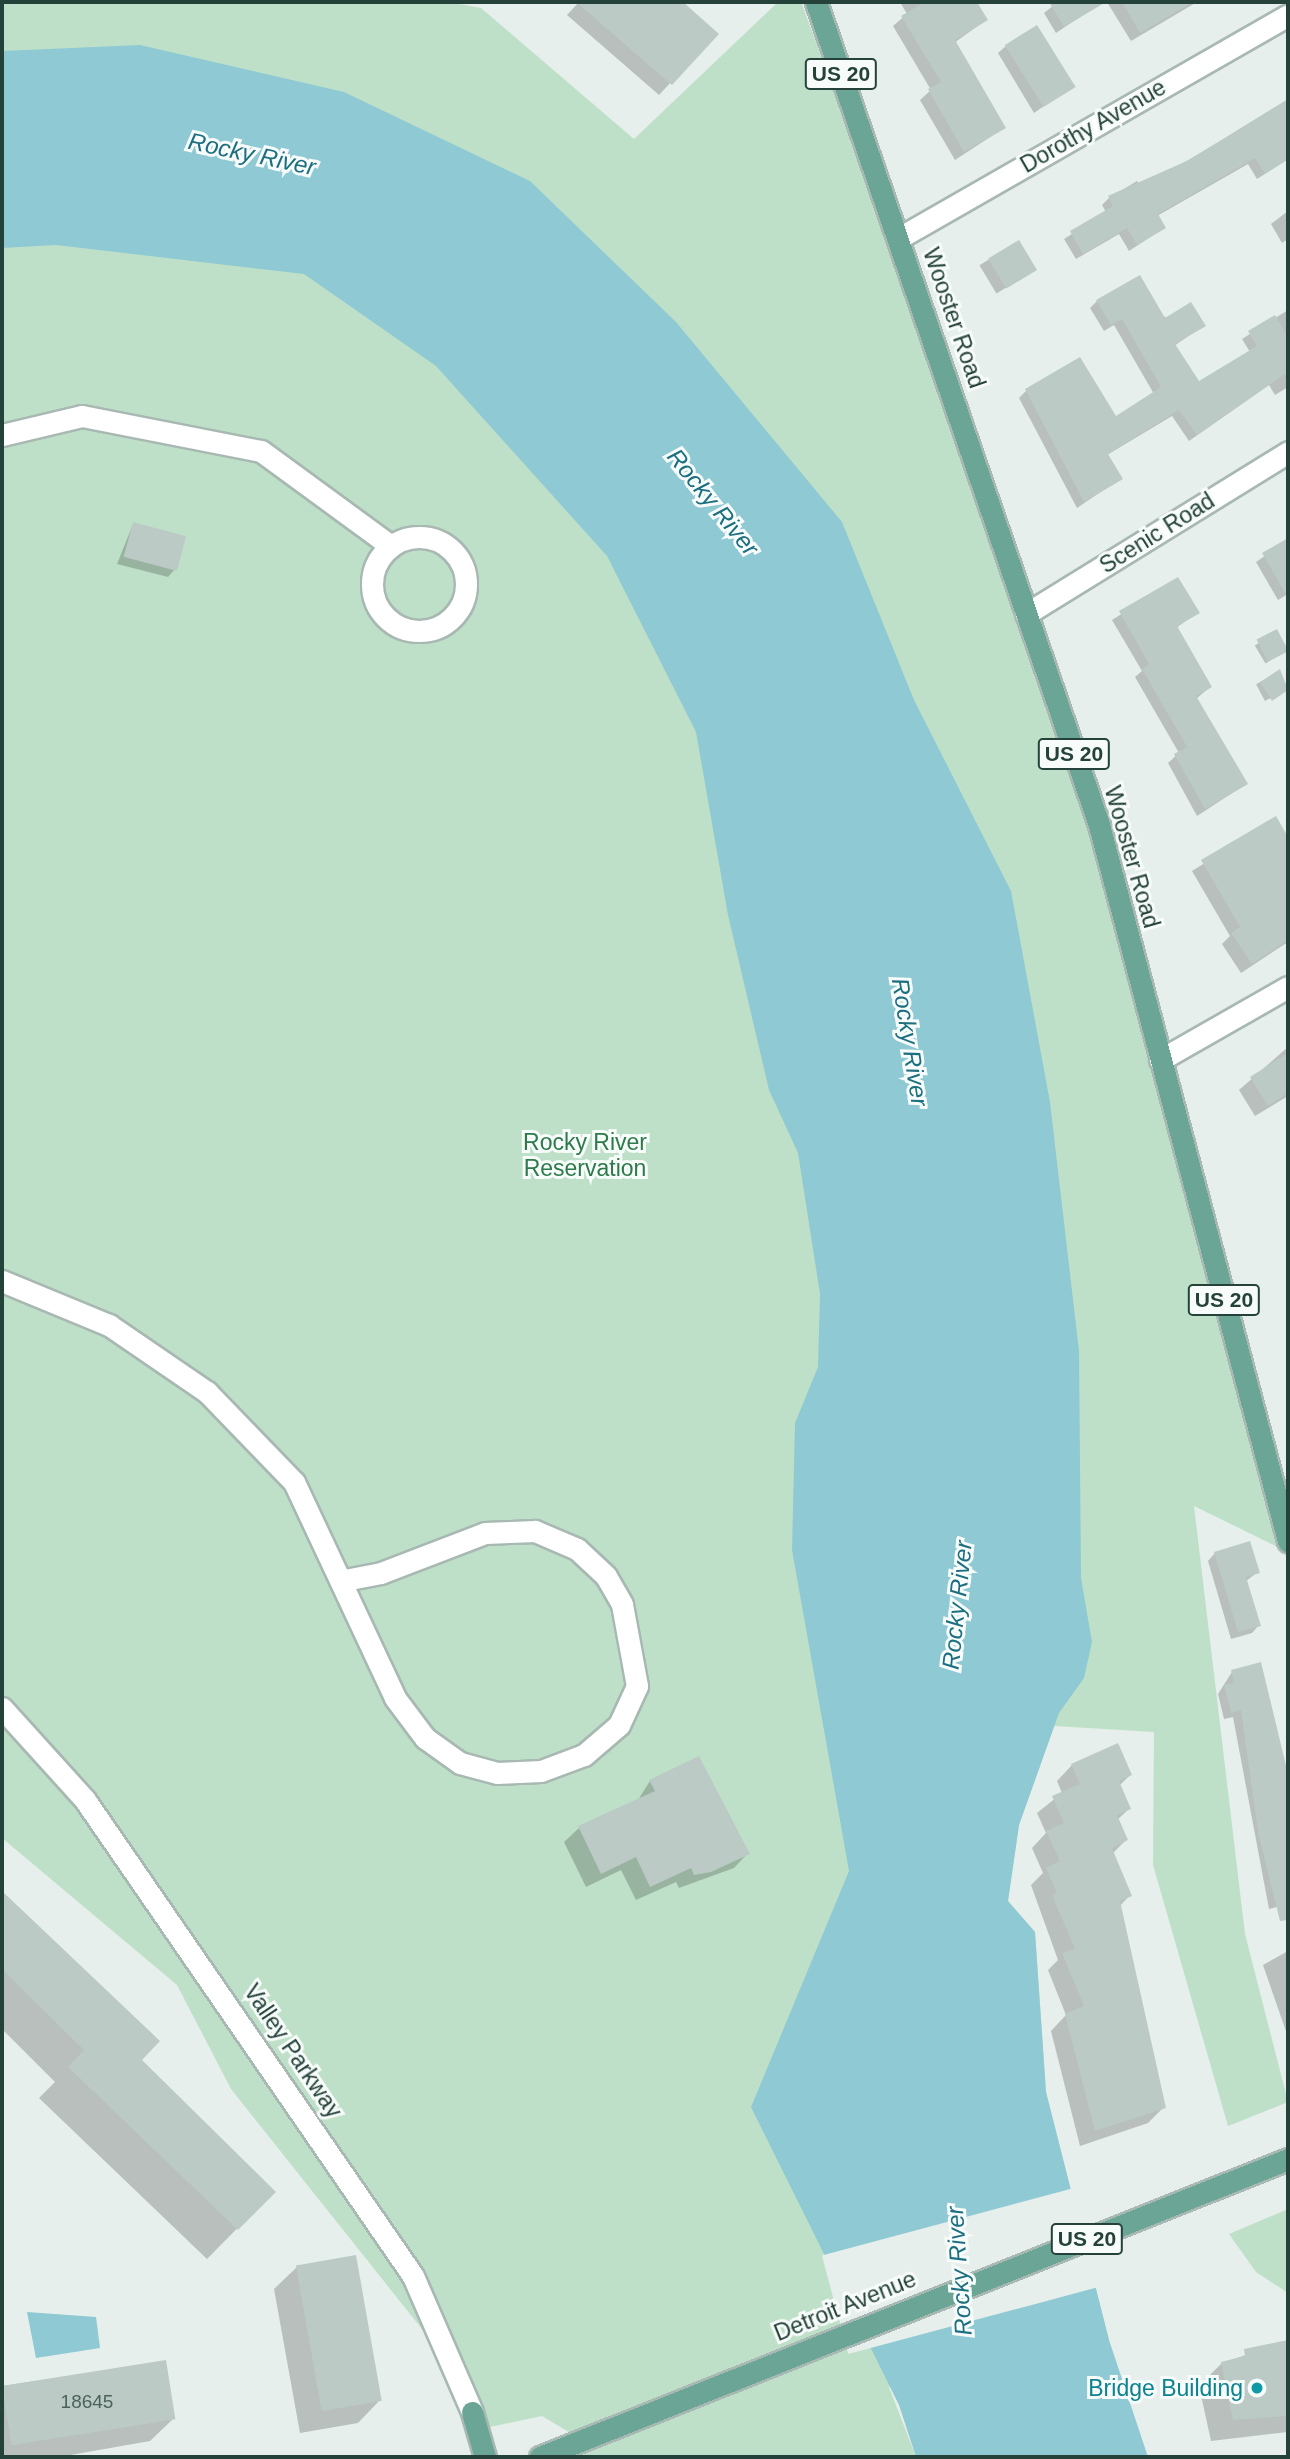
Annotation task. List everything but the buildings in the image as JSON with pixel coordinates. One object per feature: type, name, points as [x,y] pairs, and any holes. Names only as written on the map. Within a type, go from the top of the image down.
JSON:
[{"type":"main road","name":"Wooster Road","points":[[816,2],[1099,825],[1288,1541]]},
{"type":"main road","name":"Detroit Avenue","points":[[540,2457],[1288,2159]]},
{"type":"main road","name":"Valley Parkway","points":[[472,2412],[485,2457]]},
{"type":"street","name":"Dorothy Avenue","points":[[899,238],[1288,15]]},
{"type":"street","points":[[2,435],[82,416],[261,451],[391,546]]},
{"type":"street","name":"Scenic Road","points":[[1026,614],[1288,452]]},
{"type":"street","points":[[426,537],[460,560],[463,602],[450,619],[411,631],[377,607],[374,566],[391,546],[426,537]]},
{"type":"street","points":[[1160,1060],[1288,987]]},
{"type":"street","points":[[2,1281],[109,1325],[207,1392],[294,1482],[345,1580],[394,1698],[425,1738],[460,1763],[497,1773],[541,1772],[584,1755],[619,1725],[637,1686],[622,1604],[606,1576],[577,1549],[535,1531],[485,1534],[436,1547],[381,1573],[345,1580]]},
{"type":"street","name":"Valley Parkway","points":[[2,1708],[85,1800],[413,2276],[472,2412]]},
{"type":"green space","name":"Rocky River Reservation","points":[[2,2],[449,2],[481,8],[634,139],[778,2],[801,2],[947,387],[1093,791],[1288,1552],[1194,1506],[1245,1934],[1288,2102],[1228,2126],[1153,1865],[1154,1732],[1054,1726],[1019,1825],[1008,1901],[1035,1932],[1046,2092],[1109,2340],[889,2387],[916,2457],[584,2457],[582,2440],[542,2416],[466,2432],[453,2368],[231,2089],[177,1985],[2,1838]]},
{"type":"green space","points":[[1288,2209],[1288,2293],[1256,2272],[1229,2234]]},
{"type":"water","name":"Rocky River","points":[[140,45],[344,92],[530,181],[676,322],[842,522],[914,700],[1011,891],[1050,1102],[1079,1351],[1081,1578],[1092,1642],[1084,1678],[1059,1713],[1019,1825],[1008,1901],[1035,1932],[1046,2092],[1109,2340],[1148,2457],[916,2457],[899,2405],[751,2107],[849,1871],[792,1550],[795,1423],[818,1367],[820,1294],[798,1153],[769,1090],[728,915],[696,732],[607,556],[436,366],[304,274],[56,245],[2,248],[2,51]]},
{"type":"water","points":[[27,2312],[96,2317],[100,2348],[36,2358]]},
{"type":"pier","points":[[1074,2188],[1100,2287],[848,2354],[822,2256]]},
{"type":"place","name":"Bridge Building","points":[[1257,2388]]}]
